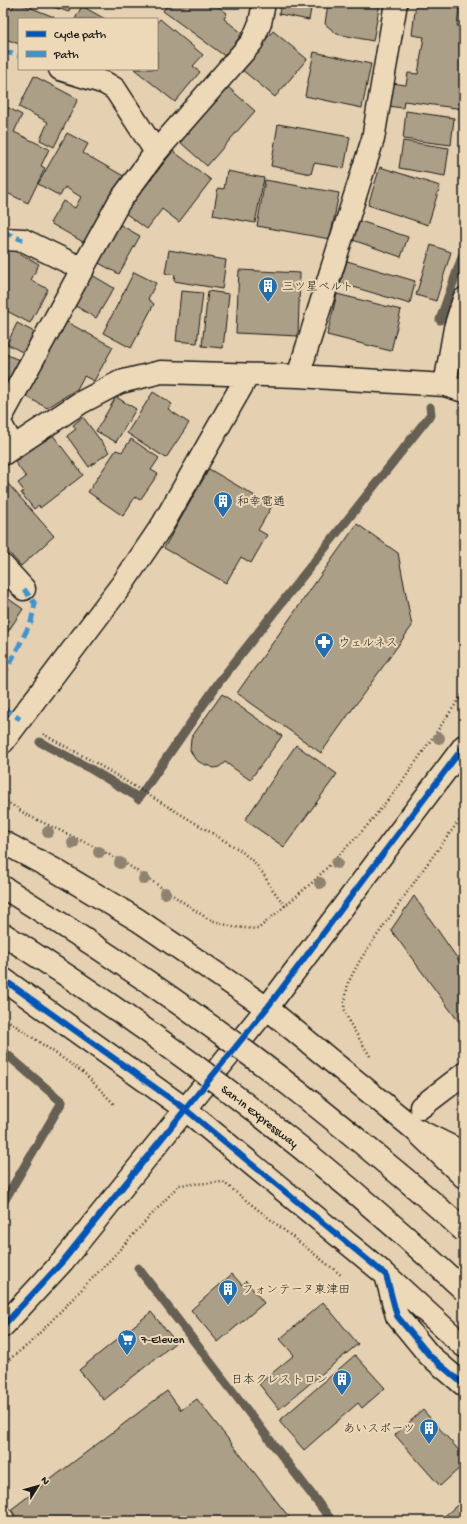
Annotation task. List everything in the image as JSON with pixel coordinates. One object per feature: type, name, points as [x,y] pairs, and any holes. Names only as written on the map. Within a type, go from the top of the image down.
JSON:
[{"type":"main road","points":[[3,414],[119,202],[156,152],[252,42],[260,23],[264,3]]},
{"type":"main road","points":[[298,376],[373,139],[396,3]]},
{"type":"main road","points":[[63,70],[105,83],[115,89],[156,152]]},
{"type":"main road","points":[[3,239],[23,240],[83,269]]},
{"type":"main road","points":[[3,428],[8,450],[80,403],[120,382],[161,372],[298,376],[455,388],[455,328],[464,299]]},
{"type":"main road","points":[[3,742],[124,583],[163,524],[248,375]]},
{"type":"main road","points":[[3,566],[24,590]]},
{"type":"main road","points":[[3,1326],[63,1261],[267,1008],[464,746]]},
{"type":"main road","points":[[3,842],[53,869],[138,920],[267,1008],[414,1128],[464,1177]]},
{"type":"main road","points":[[3,887],[59,922],[202,1018],[327,1113],[464,1231]]},
{"type":"main road","name":"San-In Expressway","points":[[3,934],[173,1049],[293,1141],[416,1245],[464,1290]]},
{"type":"main road","points":[[3,979],[185,1109],[386,1275],[464,1346]]},
{"type":"main road","points":[[420,1107],[464,1074]]},
{"type":"main road","points":[[414,1128],[464,1153]]},
{"type":"main road","points":[[386,1275],[397,1316],[429,1355],[464,1385]]},
{"type":"path","points":[[3,799],[27,815],[97,848],[128,865],[208,919],[233,927],[258,929],[315,880],[367,826],[402,782],[464,692]]},
{"type":"path","points":[[20,719],[41,734],[94,762],[240,850],[256,864],[285,906]]},
{"type":"path","points":[[370,1057],[348,1022],[344,1008],[348,983],[360,960],[422,870],[464,814]]},
{"type":"path","points":[[3,1017],[84,1073],[115,1105]]},
{"type":"path","points":[[3,1364],[29,1344],[110,1260],[179,1185],[223,1182],[346,1279]]},
{"type":"building","points":[[15,3],[19,3],[54,17],[18,18],[18,44],[3,38],[3,5],[12,9]]},
{"type":"building","points":[[41,3],[71,3],[69,12]]},
{"type":"building","points":[[169,3],[213,3],[227,13],[224,19],[242,33],[226,57],[163,11]]},
{"type":"building","points":[[281,3],[312,3],[309,20],[279,14]]},
{"type":"building","points":[[328,3],[380,3],[373,41],[337,34],[325,24]]},
{"type":"building","points":[[416,3],[438,5],[439,3],[455,3],[454,8],[459,8],[457,26],[464,27],[463,109],[404,101],[403,108],[388,106],[392,83],[406,85],[408,73],[418,74],[424,37],[412,35]]},
{"type":"building","points":[[82,6],[103,18],[76,18]]},
{"type":"building","points":[[160,19],[203,55],[193,66],[200,72],[175,102],[135,70],[158,70],[158,21]]},
{"type":"building","points":[[273,31],[307,59],[275,97],[241,69]]},
{"type":"building","points":[[314,52],[371,64],[362,108],[305,96]]},
{"type":"building","points":[[34,76],[78,99],[54,147],[40,140],[48,122],[19,107]]},
{"type":"building","points":[[228,87],[255,111],[207,166],[180,142]]},
{"type":"building","points":[[3,105],[22,115],[14,132],[49,149],[41,166],[45,168],[28,203],[3,191]]},
{"type":"building","points":[[406,111],[454,118],[451,145],[403,139]]},
{"type":"building","points":[[278,124],[350,137],[344,168],[314,163],[311,174],[271,166]]},
{"type":"building","points":[[67,133],[88,144],[83,153],[127,178],[90,246],[50,223],[63,201],[75,208],[81,197],[65,187],[60,196],[38,184]]},
{"type":"building","points":[[403,141],[449,148],[445,176],[399,168]]},
{"type":"building","points":[[173,151],[211,180],[179,222],[162,209],[147,229],[125,213]]},
{"type":"building","points":[[380,167],[440,186],[428,225],[368,205]]},
{"type":"building","points":[[227,171],[264,178],[255,223],[213,215],[218,188],[224,189]]},
{"type":"building","points":[[265,180],[339,193],[330,239],[257,226]]},
{"type":"building","points":[[360,221],[408,237],[401,257],[353,240]]},
{"type":"building","points":[[117,223],[140,236],[119,274],[95,261]]},
{"type":"building","points":[[431,245],[451,252],[436,301],[416,295]]},
{"type":"building","points":[[6,246],[39,264],[31,280],[48,289],[30,323],[3,309],[3,253]]},
{"type":"building","points":[[169,250],[226,260],[222,289],[174,281],[175,275],[165,273]]},
{"type":"building","points":[[347,261],[415,281],[410,304],[340,283]]},
{"type":"building","name":"三ツ星ベルト","points":[[239,270],[300,273],[298,336],[236,333]]},
{"type":"building","points":[[134,272],[156,283],[148,299],[154,304],[131,348],[103,333]]},
{"type":"building","points":[[92,275],[114,288],[96,318],[72,304],[79,291],[83,292]]},
{"type":"building","points":[[181,291],[203,293],[197,343],[176,341]]},
{"type":"building","points":[[208,291],[229,294],[223,348],[202,346]]},
{"type":"building","points":[[337,294],[401,310],[391,351],[327,335]]},
{"type":"building","points":[[63,320],[113,347],[94,381],[84,376],[77,389],[47,408],[22,394]]},
{"type":"building","points":[[17,323],[38,334],[28,355],[7,344]]},
{"type":"building","points":[[3,353],[19,360],[3,395]]},
{"type":"building","points":[[153,392],[172,404],[168,409],[189,423],[166,458],[127,433]]},
{"type":"building","points":[[116,397],[136,409],[116,442],[96,431]]},
{"type":"building","points":[[83,417],[109,452],[89,467],[67,436],[76,429],[73,425]]},
{"type":"building","points":[[52,434],[83,475],[40,508],[39,505],[34,509],[21,493],[24,491],[18,483],[26,477],[15,462]]},
{"type":"building","points":[[131,439],[159,458],[151,470],[158,474],[140,500],[135,497],[123,516],[88,492],[116,450],[122,452]]},
{"type":"building","name":"和幸電通","points":[[209,469],[272,506],[258,530],[267,535],[251,563],[241,557],[226,583],[164,548]]},
{"type":"building","points":[[3,478],[54,536],[21,566],[3,546]]},
{"type":"building","name":"ウェルネス","points":[[357,524],[398,553],[412,626],[321,753],[237,693]]},
{"type":"building","points":[[3,595],[23,609],[3,639]]},
{"type":"building","points":[[222,694],[282,736],[250,780],[225,762],[219,767],[214,768],[201,763],[195,759],[190,750],[191,738]]},
{"type":"building","points":[[296,745],[337,774],[284,847],[245,820]]},
{"type":"building","points":[[414,896],[464,968],[464,1014],[459,1022],[391,930]]},
{"type":"building","name":"フォンテーヌ東津田","points":[[232,1274],[242,1285],[246,1281],[264,1303],[218,1342],[191,1310]]},
{"type":"building","points":[[323,1302],[358,1344],[279,1409],[259,1384],[294,1355],[280,1339]]},
{"type":"building","name":"7-Eleven","points":[[151,1312],[176,1342],[104,1400],[79,1370]]},
{"type":"building","name":"日本クレストロン","points":[[355,1355],[385,1388],[362,1408],[358,1403],[304,1450],[279,1421]]},
{"type":"building","points":[[167,1391],[181,1410],[197,1399],[292,1521],[17,1521],[9,1511]]},
{"type":"building","name":"あいスポーツ","points":[[423,1410],[464,1456],[464,1464],[440,1486],[395,1435]]},
{"type":"building","points":[[463,1500],[464,1521],[439,1521]]},
{"type":"waterway","points":[[440,320],[464,251]]},
{"type":"waterway","points":[[138,799],[219,682],[431,414],[430,407]]},
{"type":"waterway","points":[[40,742],[89,768],[139,798]]},
{"type":"waterway","points":[[3,1051],[62,1102],[3,1203]]},
{"type":"waterway","points":[[138,1268],[332,1521]]},
{"type":"marked path","points":[[3,51],[18,56]]},
{"type":"marked path","points":[[3,232],[23,240]]},
{"type":"marked path","points":[[3,677],[31,622],[35,604],[24,589]]},
{"type":"marked path","points":[[3,708],[20,719]]},
{"type":"cycle path","points":[[3,1326],[63,1261],[267,1008],[464,746]]},
{"type":"cycle path","points":[[3,979],[185,1109],[386,1275],[397,1316],[429,1355],[464,1385]]},
{"type":"place","name":"三ツ星ベルト","points":[[268,303]]},
{"type":"place","name":"和幸電通","points":[[223,518]]},
{"type":"place","name":"ウェルネス","points":[[324,659]]},
{"type":"place","name":"フォンテーヌ東津田","points":[[228,1306]]},
{"type":"place","name":"7-Eleven","points":[[127,1356]]},
{"type":"place","name":"日本クレストロン","points":[[342,1396]]},
{"type":"place","name":"あいスポーツ","points":[[429,1445]]}]
